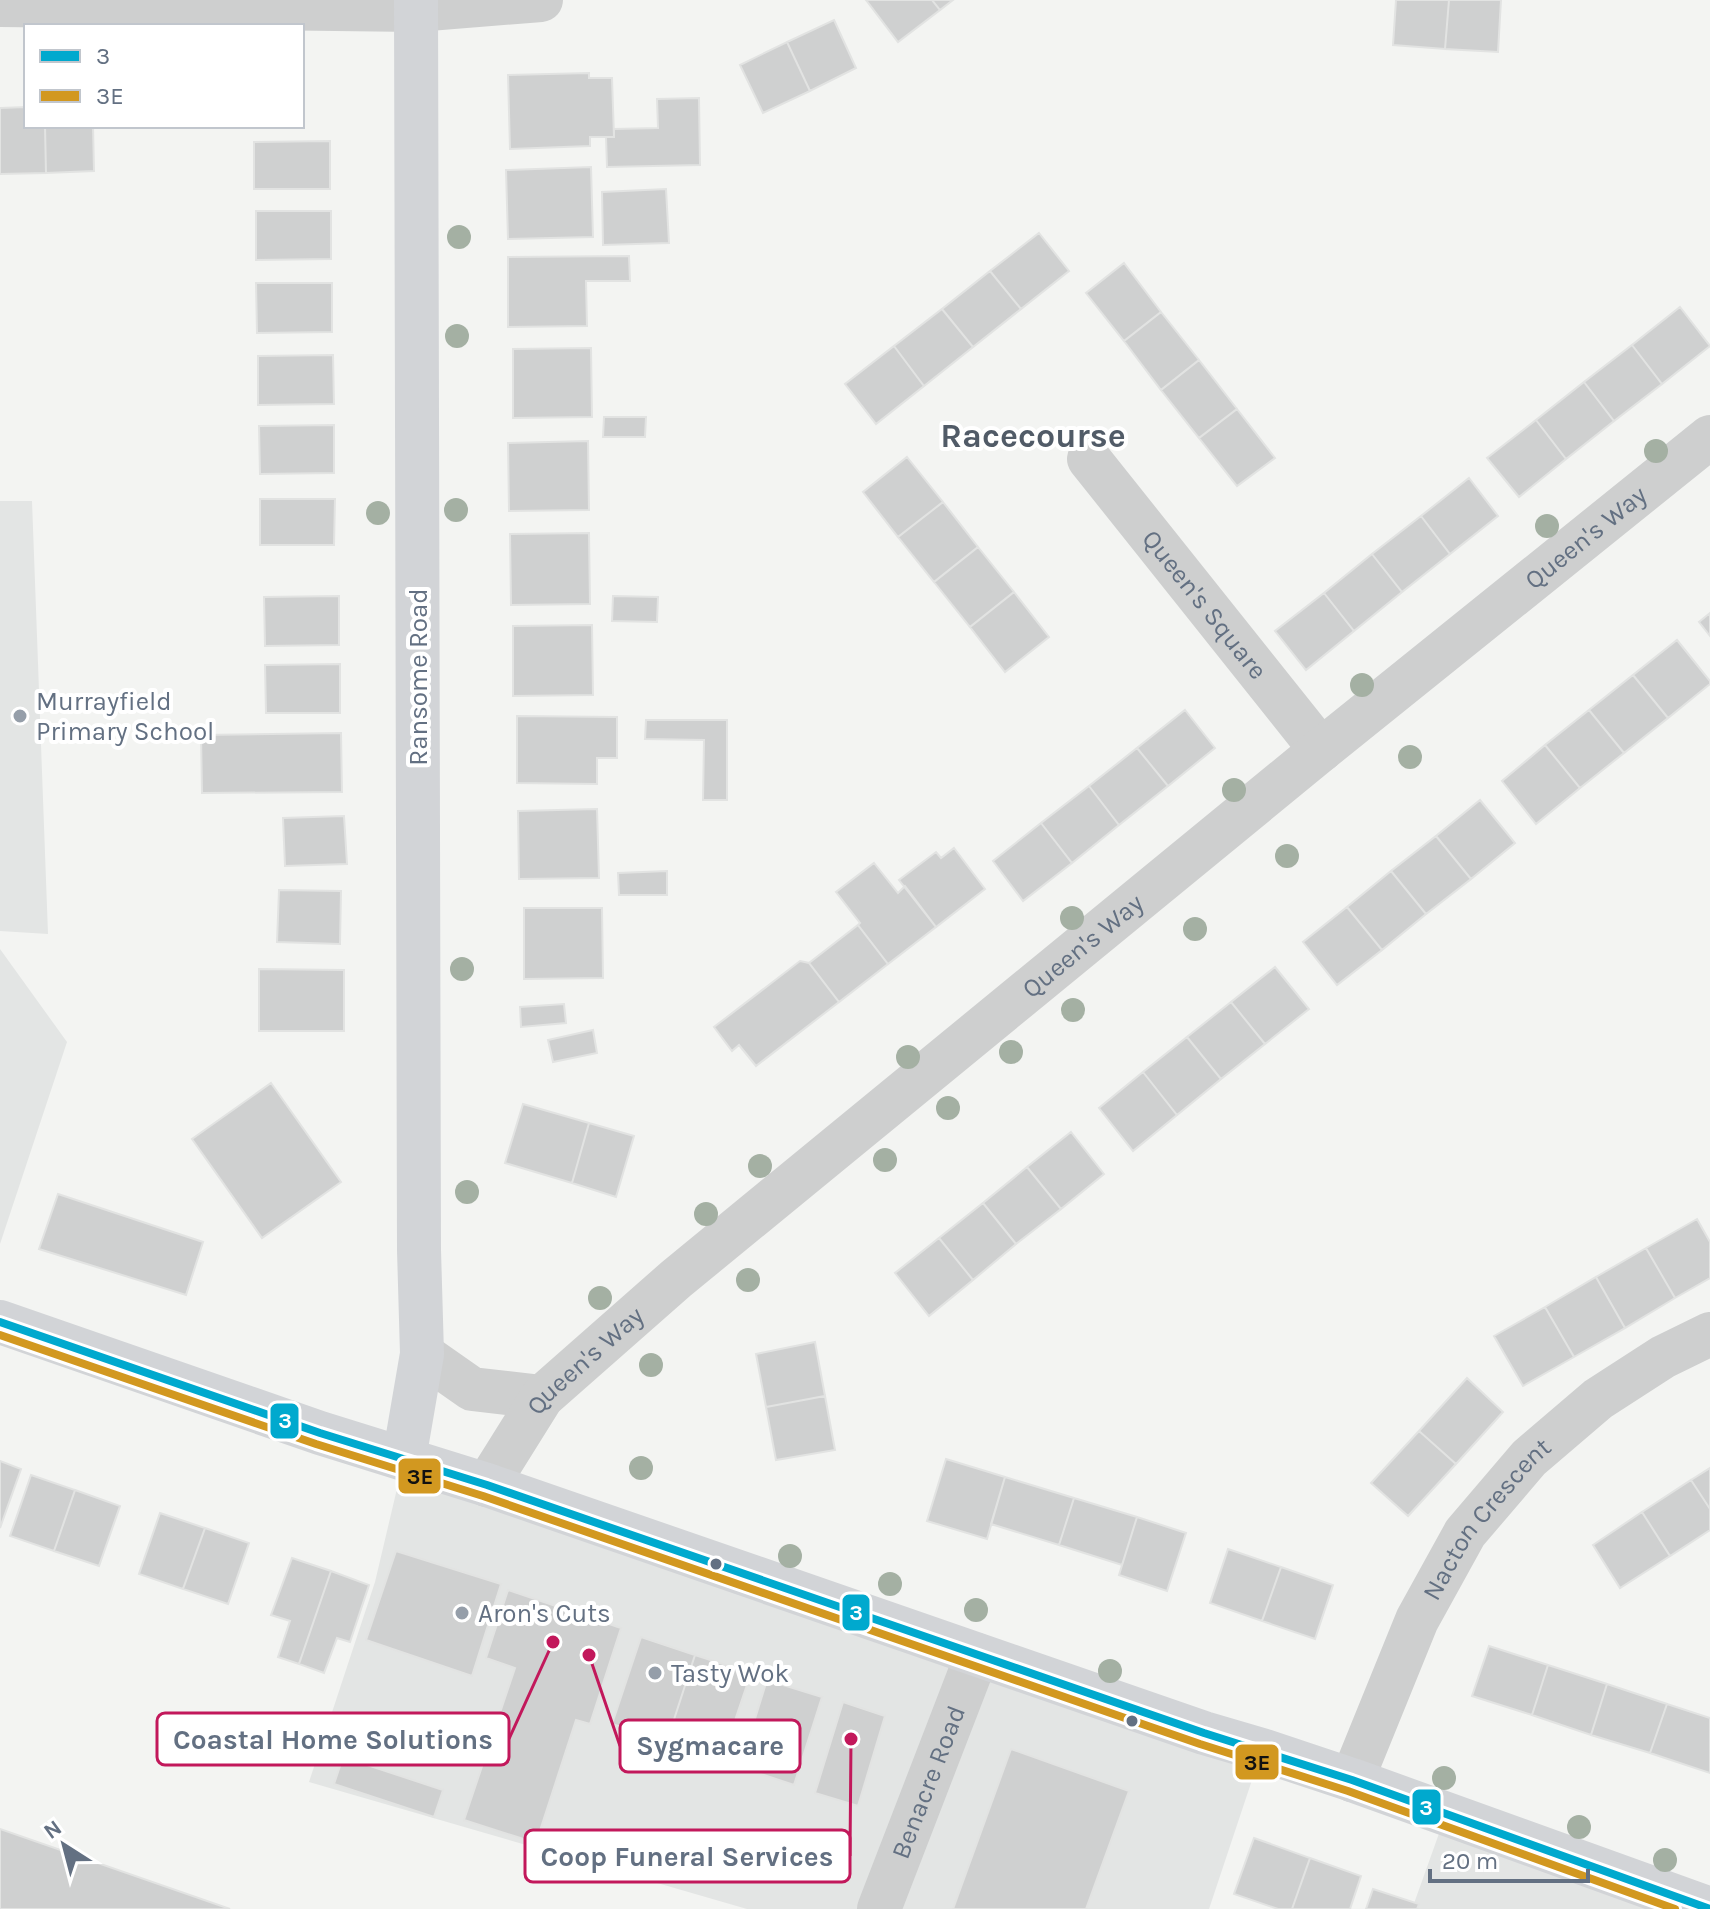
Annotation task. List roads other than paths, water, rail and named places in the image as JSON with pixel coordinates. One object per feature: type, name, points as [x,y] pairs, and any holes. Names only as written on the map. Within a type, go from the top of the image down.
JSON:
[{"type":"street","points":[[0,5],[416,5],[541,0]]},
{"type":"street","name":"Ransome Road","points":[[404,1459],[422,1354],[416,5]]},
{"type":"street","name":"Queen's Way","points":[[487,1485],[542,1397],[676,1279],[1321,750],[1710,437]]},
{"type":"street","name":"Queen's Square","points":[[1089,459],[1321,750]]},
{"type":"street","points":[[0,1322],[320,1433],[487,1485],[1204,1733],[1352,1780],[1710,1909]]},
{"type":"street","name":"Nacton Crescent","points":[[1352,1780],[1417,1620],[1465,1533],[1529,1458],[1598,1399],[1663,1357],[1710,1334]]},
{"type":"street","points":[[422,1354],[472,1389],[542,1397]]},
{"type":"street","name":"Benacre Road","points":[[879,1909],[977,1655]]},
{"type":"place","name":"Murrayfield Primary School","points":[[20,716]]},
{"type":"place","name":"Aron's Cuts","points":[[462,1613]]},
{"type":"place","name":"Coastal Home Solutions","points":[[553,1642]]},
{"type":"place","name":"Sygmacare","points":[[589,1655]]},
{"type":"place","name":"Tasty Wok","points":[[655,1673]]},
{"type":"place","name":"Coop Funeral Services","points":[[851,1739]]},
{"type":"district","name":"Racecourse","points":[[1033,436]]}]
